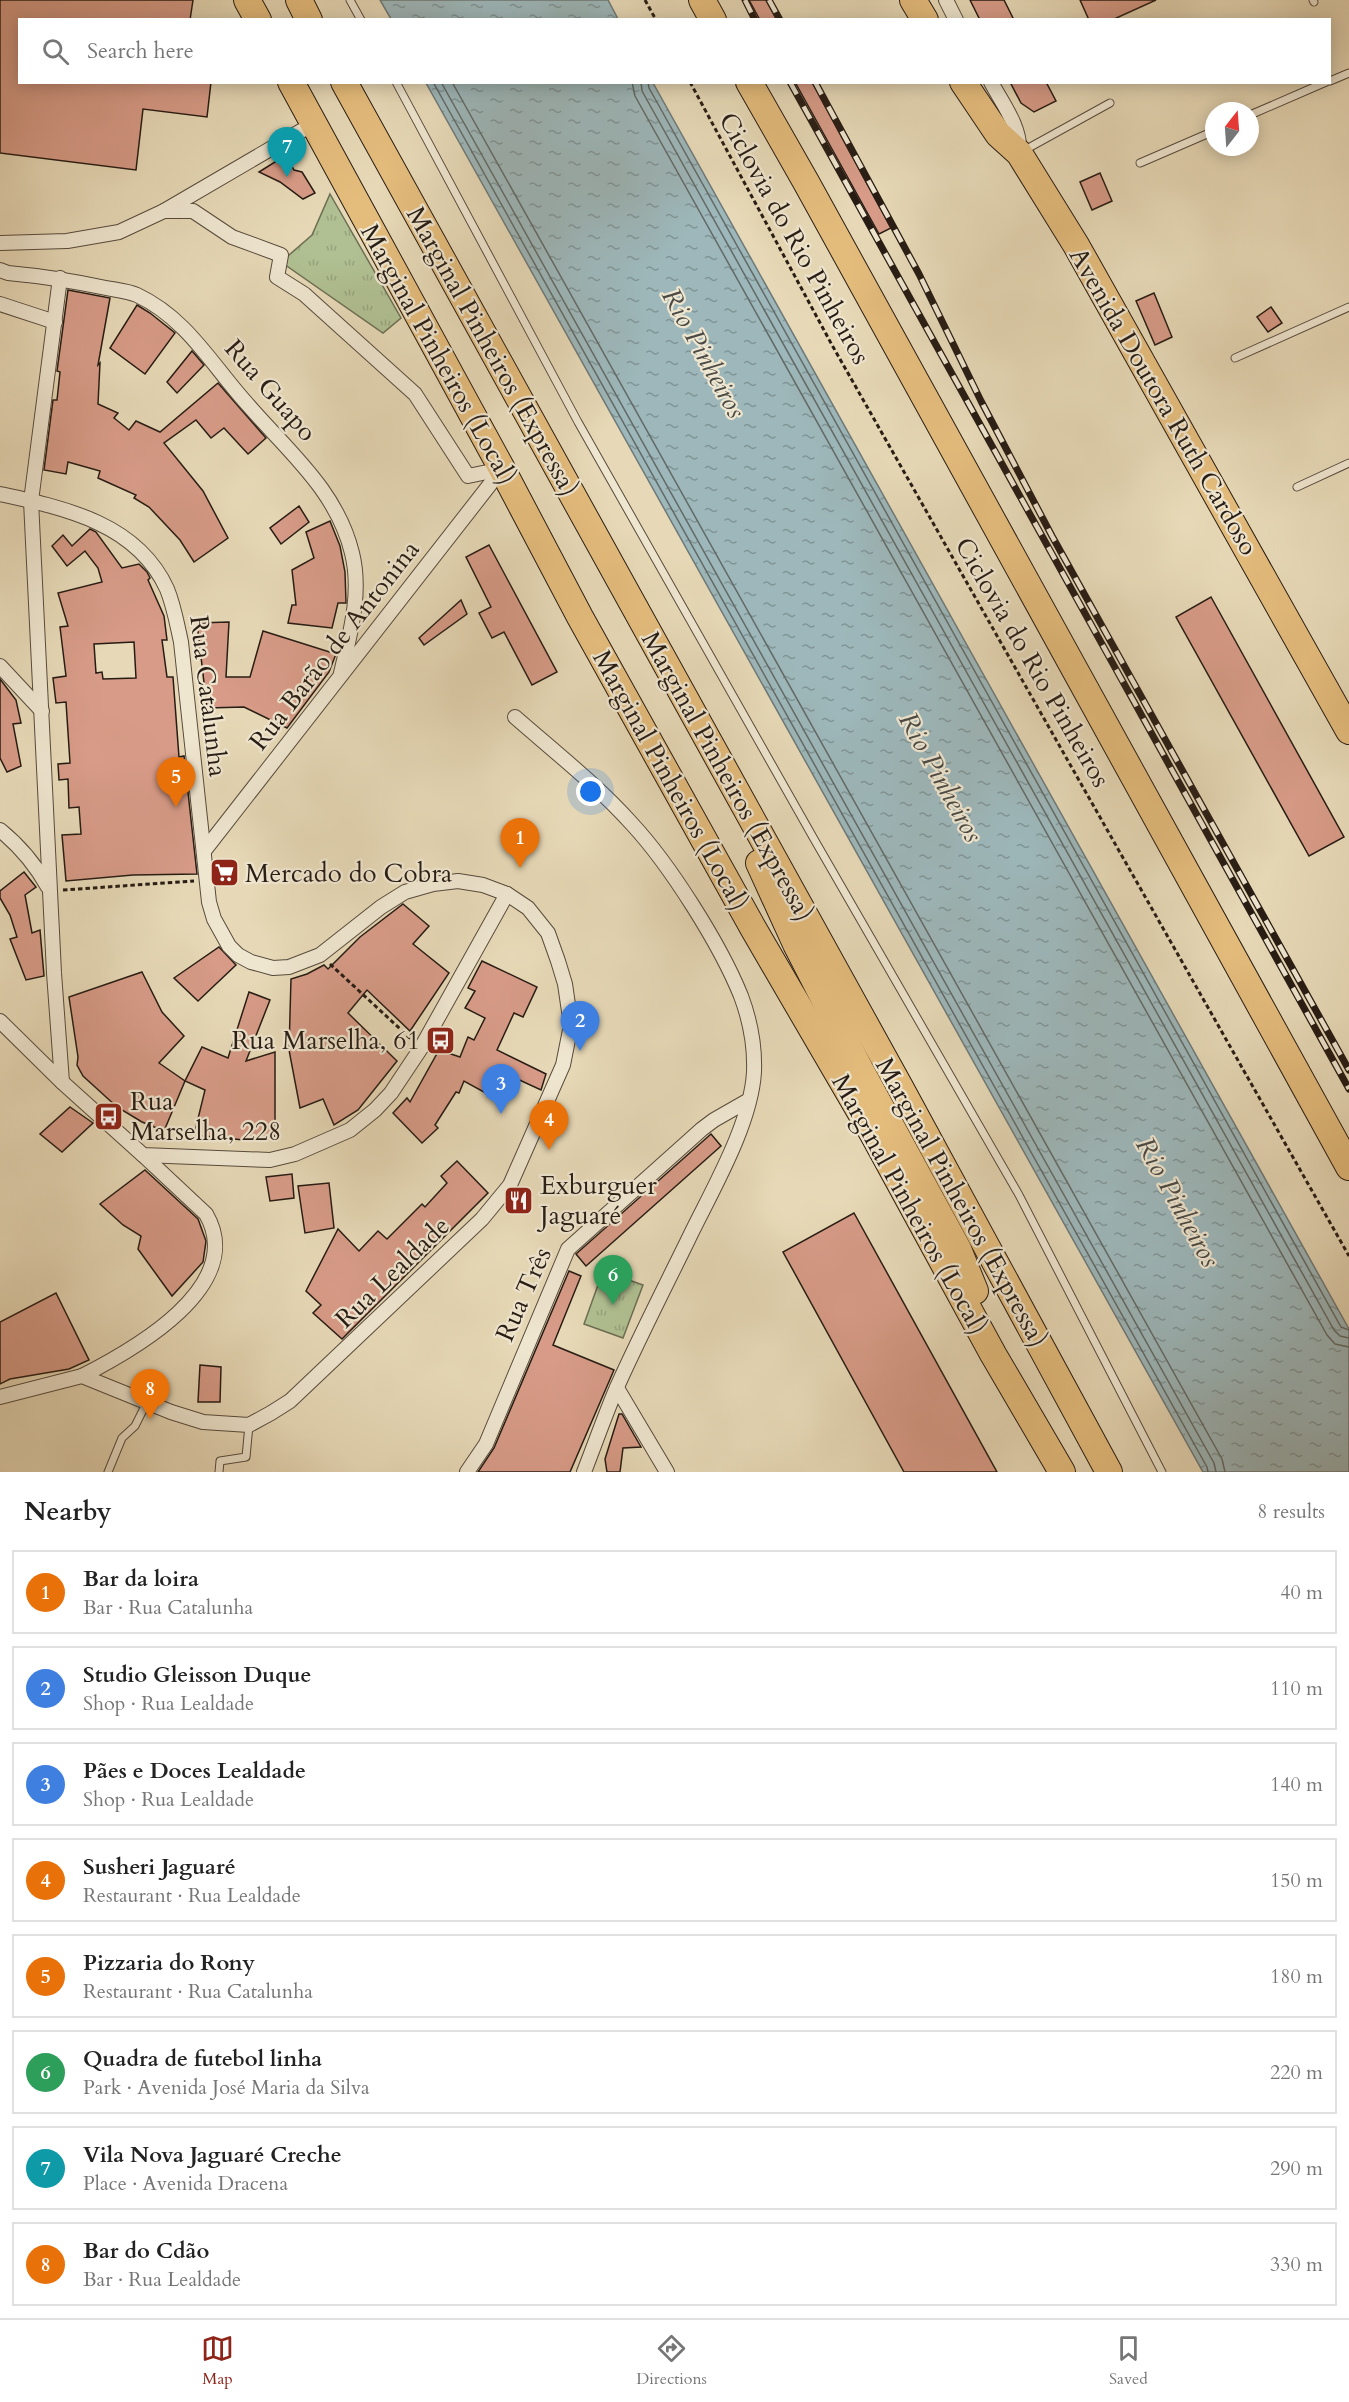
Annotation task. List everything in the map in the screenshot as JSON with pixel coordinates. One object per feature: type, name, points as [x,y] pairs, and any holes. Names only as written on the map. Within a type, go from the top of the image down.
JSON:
[{"type":"highway","points":[[247,0],[257,18]]},
{"type":"highway","points":[[299,0],[308,18]]},
{"type":"highway","points":[[702,0],[712,18]]},
{"type":"highway","points":[[914,0],[924,18]]},
{"type":"highway","name":"Marginal Pinheiros (Local)","points":[[292,84],[580,616],[1062,1472]]},
{"type":"highway","name":"Marginal Pinheiros (Expressa)","points":[[345,84],[1110,1472]]},
{"type":"highway","points":[[750,84],[1349,1167]]},
{"type":"highway","name":"Avenida Doutora Ruth Cardoso","points":[[976,88],[998,134],[1019,153],[1126,332],[1349,731]]},
{"type":"highway","points":[[709,741],[745,834],[796,944],[958,1249],[973,1285],[993,1353]]},
{"type":"street","points":[[946,0],[955,18]]},
{"type":"street","points":[[0,243],[67,241],[120,232],[164,211],[313,124]]},
{"type":"street","points":[[164,211],[193,211],[232,237],[280,255],[277,277],[304,294],[415,394],[468,476],[502,470]]},
{"type":"street","name":"Rua Guapo","points":[[0,270],[8,273],[60,278],[136,294],[171,316],[191,334],[247,405],[304,465],[326,493],[344,527],[357,575],[352,624],[341,673]]},
{"type":"street","points":[[60,278],[31,501],[50,891],[62,1082]]},
{"type":"street","points":[[0,304],[55,322]]},
{"type":"street","name":"Rua Barão de Antonina","points":[[204,851],[502,470]]},
{"type":"street","name":"Rua Catalunha","points":[[0,494],[70,511],[116,531],[137,548],[156,569],[166,587],[181,642],[207,880],[214,919],[220,932],[238,955],[251,962],[273,968],[289,967],[320,955],[381,907],[405,892],[433,884],[458,881],[483,885],[507,894]]},
{"type":"street","points":[[0,666],[42,711]]},
{"type":"street","points":[[515,717],[600,791],[633,825],[663,863],[715,945],[741,996],[751,1030],[754,1074],[749,1100],[734,1144],[617,1388],[584,1472]]},
{"type":"street","points":[[0,830],[33,861],[50,891]]},
{"type":"street","points":[[143,1155],[270,1160],[303,1151],[350,1130],[375,1110],[400,1080],[421,1048],[507,894]]},
{"type":"street","name":"Rua Lealdade","points":[[249,1425],[290,1401],[482,1219],[510,1185],[562,1065],[571,1025],[565,984],[548,933],[528,908],[507,894]]},
{"type":"street","points":[[0,1021],[62,1082],[206,1214],[211,1222],[215,1243],[213,1263],[208,1276],[191,1302],[131,1347],[82,1376],[0,1397]]},
{"type":"street","name":"Rua Três","points":[[467,1472],[486,1444],[568,1250],[702,1129],[749,1100]]},
{"type":"street","points":[[82,1376],[203,1422],[249,1425]]},
{"type":"street","points":[[617,1388],[667,1472]]},
{"type":"lane","points":[[350,0],[360,18]]},
{"type":"lane","points":[[1331,81],[1349,73]]},
{"type":"lane","points":[[397,84],[595,452],[808,829],[1019,1195],[1162,1472]]},
{"type":"lane","points":[[1259,111],[1323,84]]},
{"type":"lane","points":[[1019,153],[1060,128],[1110,103]]},
{"type":"lane","points":[[1140,163],[1205,135]]},
{"type":"lane","points":[[1235,358],[1349,307]]},
{"type":"lane","points":[[1297,487],[1349,463]]},
{"type":"lane","points":[[108,1472],[122,1438],[135,1426],[147,1402]]},
{"type":"lane","points":[[219,1472],[220,1461],[246,1458],[249,1425]]},
{"type":"path","points":[[645,0],[655,18]]},
{"type":"path","name":"Ciclovia do Rio Pinheiros","points":[[691,84],[831,345],[1349,1256]]},
{"type":"path","points":[[50,891],[207,880]]},
{"type":"path","points":[[320,955],[421,1048]]},
{"type":"green space","points":[[330,194],[401,318],[383,333],[281,262],[312,235]]},
{"type":"green space","points":[[603,1271],[643,1285],[623,1338],[584,1324]]},
{"type":"water","points":[[380,0],[608,0],[617,18],[390,18]]},
{"type":"water","name":"Rio Pinheiros","points":[[427,84],[654,84],[1349,1329],[1349,1472],[1203,1472]]},
{"type":"building","points":[[0,0],[193,0],[190,18],[18,18],[18,84],[211,84],[207,117],[143,109],[136,170],[0,153]]},
{"type":"building","points":[[749,0],[766,0],[776,18],[759,18]]},
{"type":"building","points":[[970,0],[1004,0],[1013,18],[979,18]]},
{"type":"building","points":[[1080,0],[1156,0],[1116,18],[1088,18]]},
{"type":"building","points":[[796,84],[813,84],[891,228],[879,234]]},
{"type":"building","points":[[1011,84],[1047,84],[1056,101],[1034,112],[1021,103]]},
{"type":"building","points":[[286,155],[294,170],[302,172],[315,193],[303,199],[280,182],[259,172]]},
{"type":"building","points":[[1100,173],[1112,201],[1092,210],[1080,182]]},
{"type":"building","points":[[68,290],[110,298],[98,365],[100,363],[98,404],[118,413],[114,418],[129,430],[136,421],[160,432],[218,383],[266,438],[248,454],[224,428],[211,438],[196,420],[164,443],[203,491],[228,538],[194,562],[180,540],[149,507],[134,498],[136,495],[98,478],[100,471],[68,462],[66,474],[44,470],[53,400],[57,400],[60,372],[57,371]]},
{"type":"building","points":[[1154,293],[1172,337],[1155,345],[1136,301]]},
{"type":"building","points":[[137,305],[175,333],[145,374],[110,348]]},
{"type":"building","points":[[1271,307],[1282,323],[1268,332],[1257,317]]},
{"type":"building","points":[[192,351],[204,365],[177,393],[167,382]]},
{"type":"building","points":[[299,506],[309,522],[281,544],[270,528]]},
{"type":"building","points":[[330,521],[340,546],[345,572],[346,603],[338,603],[332,628],[288,623],[292,605],[296,605],[292,570],[314,558],[306,532]]},
{"type":"building","points":[[90,529],[96,532],[122,568],[139,564],[150,578],[148,580],[164,616],[167,640],[162,640],[167,677],[173,677],[179,757],[184,756],[197,874],[133,875],[66,881],[62,835],[81,834],[79,807],[69,808],[68,779],[59,780],[58,764],[70,763],[66,702],[56,703],[53,678],[66,676],[60,627],[68,626],[58,593],[102,582],[98,568],[85,551],[67,566],[52,546],[63,535],[72,546]],"holes":[[[134,642],[136,678],[103,679],[102,672],[96,673],[94,644]]]},
{"type":"building","points":[[489,545],[557,672],[532,685],[504,632],[492,638],[479,613],[491,607],[466,557]]},
{"type":"building","points":[[1211,597],[1344,837],[1309,856],[1176,617]]},
{"type":"building","points":[[461,600],[467,614],[424,645],[419,638]]},
{"type":"building","points":[[229,622],[226,677],[250,677],[263,631],[336,654],[329,672],[287,728],[244,707],[207,708],[197,623]]},
{"type":"building","points":[[0,679],[16,700],[21,723],[13,724],[21,766],[7,772],[0,758]]},
{"type":"building","points":[[24,872],[36,887],[25,895],[32,933],[40,930],[44,976],[26,980],[10,939],[17,937],[10,915],[0,898],[0,891]]},
{"type":"building","points":[[403,904],[429,926],[413,944],[449,973],[410,1031],[367,990],[348,1013],[397,1061],[358,1110],[334,1125],[323,1099],[300,1108],[289,1050],[291,979],[324,965],[328,969],[360,937]]},
{"type":"building","points":[[219,947],[236,965],[198,1001],[174,978]]},
{"type":"building","points":[[482,961],[537,987],[523,1017],[514,1013],[497,1050],[546,1074],[541,1090],[513,1077],[502,1102],[464,1081],[459,1093],[456,1092],[435,1125],[438,1128],[422,1143],[393,1113],[407,1098],[410,1102],[439,1050],[460,1057],[468,1037],[474,1040],[485,1018],[465,1008],[475,991],[468,988]]},
{"type":"building","points":[[142,972],[162,1012],[184,1036],[159,1063],[185,1081],[164,1131],[142,1122],[117,1107],[83,1076],[77,1065],[78,1057],[69,997]]},
{"type":"building","points":[[249,992],[270,1000],[246,1061],[275,1052],[275,1136],[244,1140],[194,1135],[205,1090],[185,1081],[202,1047],[228,1058]]},
{"type":"building","points":[[70,1107],[93,1123],[62,1152],[40,1134]]},
{"type":"building","points":[[711,1134],[721,1146],[586,1266],[576,1254]]},
{"type":"building","points":[[457,1161],[488,1193],[342,1339],[313,1313],[321,1305],[306,1291],[338,1229],[359,1251],[378,1231],[387,1239],[422,1204],[425,1207],[447,1183],[441,1176]]},
{"type":"building","points":[[145,1170],[198,1219],[206,1241],[203,1262],[172,1296],[138,1249],[141,1236],[123,1225],[100,1204]]},
{"type":"building","points":[[292,1174],[294,1198],[270,1201],[266,1177]]},
{"type":"building","points":[[329,1183],[334,1228],[305,1233],[298,1186]]},
{"type":"building","points":[[854,1213],[997,1472],[904,1472],[783,1252]]},
{"type":"building","points":[[569,1271],[581,1276],[553,1345],[614,1370],[570,1472],[478,1472],[494,1448]]},
{"type":"building","points":[[56,1293],[89,1360],[69,1369],[10,1379],[0,1384],[0,1322]]},
{"type":"building","points":[[200,1365],[221,1367],[220,1402],[198,1402]]},
{"type":"building","points":[[619,1414],[622,1414],[641,1447],[623,1448],[620,1472],[607,1472],[605,1459]]},
{"type":"railway","points":[[745,0],[754,18]]},
{"type":"railway","points":[[769,0],[779,18]]},
{"type":"railway","points":[[791,84],[1349,1089]]},
{"type":"railway","points":[[816,84],[919,274],[981,401],[1052,536],[1349,1070]]},
{"type":"place","name":"Vila Nova Jaguaré Creche","points":[[287,177]]},
{"type":"place","name":"Pizzaria do Rony","points":[[176,807]]},
{"type":"place","name":"Bar da loira","points":[[520,868]]},
{"type":"place","name":"Mercado do Cobra","points":[[224,873]]},
{"type":"place","name":"Rua Marselha, 61","points":[[441,1040]]},
{"type":"place","name":"Studio Gleisson Duque","points":[[580,1051]]},
{"type":"place","name":"Pães e Doces Lealdade","points":[[501,1114]]},
{"type":"place","name":"Rua Marselha, 228","points":[[109,1116]]},
{"type":"place","name":"Susheri Jaguaré","points":[[549,1150]]},
{"type":"place","name":"Exburguer Jaguaré","points":[[519,1200]]},
{"type":"place","name":"Quadra de futebol linha","points":[[613,1305]]},
{"type":"place","name":"Bar do Cdão","points":[[150,1419]]}]
